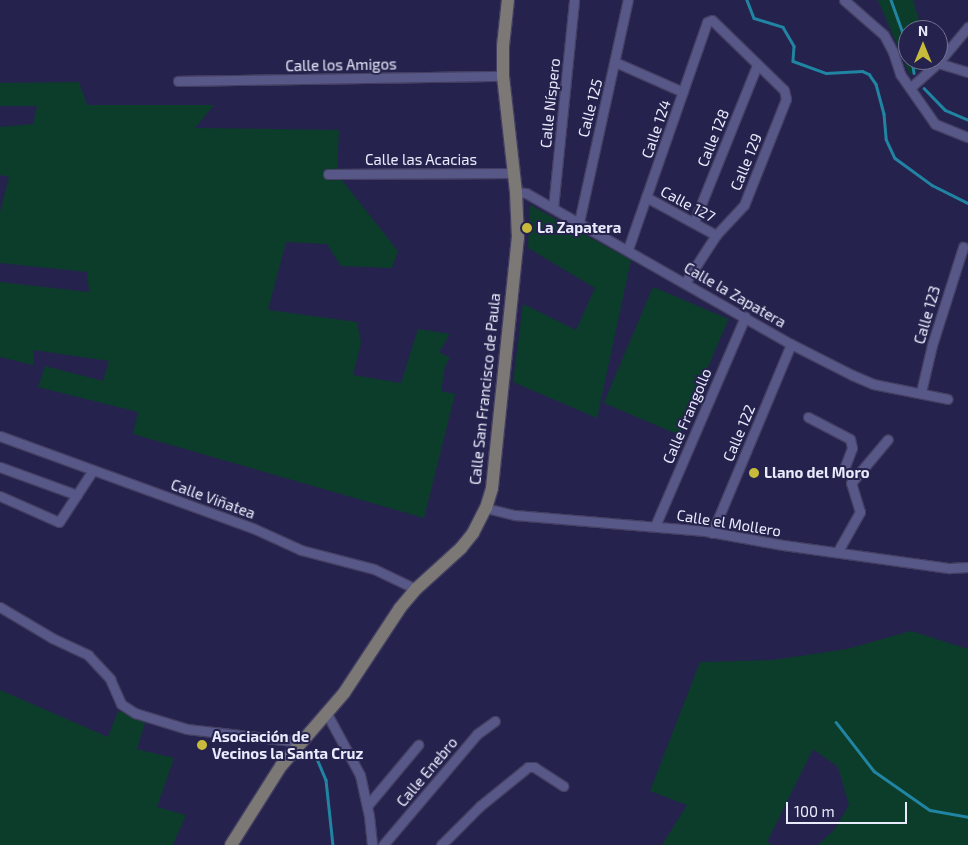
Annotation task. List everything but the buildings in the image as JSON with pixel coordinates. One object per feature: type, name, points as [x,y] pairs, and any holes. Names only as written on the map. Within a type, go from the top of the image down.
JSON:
[{"type":"main road","name":"Calle San Francisco de Paula","points":[[231,845],[281,766],[344,693],[386,628],[416,589],[461,548],[477,526],[486,508],[492,488],[518,238],[516,192],[503,76],[503,46],[508,0]]},
{"type":"street","name":"Calle Níspero","points":[[553,208],[574,0]]},
{"type":"street","name":"Calle 125","points":[[579,222],[595,142],[628,0]]},
{"type":"street","points":[[844,0],[884,35],[893,52],[900,74],[935,124],[968,137]]},
{"type":"street","name":"Calle 124","points":[[628,249],[707,22],[712,20],[757,65]]},
{"type":"street","points":[[948,51],[968,27]]},
{"type":"street","points":[[615,62],[683,92]]},
{"type":"street","name":"Calle 129","points":[[685,282],[716,235],[744,205],[786,94],[757,65]]},
{"type":"street","name":"Calle 128","points":[[694,222],[757,65]]},
{"type":"street","points":[[948,66],[968,72]]},
{"type":"street","points":[[910,88],[930,70]]},
{"type":"street","name":"Calle los Amigos","points":[[178,81],[503,76]]},
{"type":"street","name":"Calle las Acacias","points":[[328,174],[514,173]]},
{"type":"street","name":"Calle la Zapatera","points":[[516,192],[526,193],[579,222],[791,344],[852,376],[873,384],[921,392],[948,399]]},
{"type":"street","name":"Calle 127","points":[[646,197],[716,235]]},
{"type":"street","name":"Calle 123","points":[[921,392],[932,345],[963,247]]},
{"type":"street","name":"Calle Frangollo","points":[[655,526],[744,316]]},
{"type":"street","name":"Calle 122","points":[[712,532],[791,344]]},
{"type":"street","points":[[808,417],[850,439],[852,448],[844,469],[853,479]]},
{"type":"street","name":"Calle Viñatea","points":[[0,436],[255,529],[301,550],[374,569],[416,589]]},
{"type":"street","points":[[838,551],[860,512],[851,489],[853,479],[888,439]]},
{"type":"street","points":[[0,467],[77,495]]},
{"type":"street","points":[[0,496],[59,522],[93,470]]},
{"type":"street","name":"Calle el Mollero","points":[[486,508],[515,515],[712,532],[783,545],[838,551],[950,568],[968,567]]},
{"type":"street","points":[[0,607],[52,638],[88,655],[110,679],[121,704],[135,712],[188,728],[300,742]]},
{"type":"street","points":[[327,714],[358,769],[367,806],[372,845]]},
{"type":"street","name":"Calle Enebro","points":[[383,845],[477,734],[495,721]]},
{"type":"street","points":[[367,806],[418,745]]},
{"type":"street","points":[[441,845],[480,806],[528,767],[534,767],[563,786]]},
{"type":"green space","points":[[878,0],[913,0],[919,20],[898,20],[898,47]]},
{"type":"green space","points":[[908,70],[917,70],[910,75]]},
{"type":"green space","points":[[79,82],[87,105],[214,105],[195,128],[339,130],[337,174],[398,251],[392,268],[341,266],[327,244],[286,242],[268,310],[357,322],[361,343],[353,375],[401,383],[418,329],[450,334],[439,352],[450,358],[445,366],[441,391],[455,394],[424,518],[133,434],[138,412],[38,387],[45,366],[103,381],[109,361],[34,350],[33,365],[0,357],[0,282],[89,292],[87,272],[0,263],[0,212],[9,177],[0,175],[0,127],[33,124],[37,106],[0,106],[0,83]]},
{"type":"green space","points":[[530,205],[631,260],[597,418],[513,382],[523,304],[576,330],[595,288],[528,248]]},
{"type":"green space","points":[[653,287],[728,319],[679,435],[604,403]]},
{"type":"green space","points":[[911,631],[968,649],[968,845],[818,845],[834,830],[849,805],[838,767],[813,749],[767,842],[772,845],[662,845],[687,805],[650,791],[700,662],[773,660],[847,649]]},
{"type":"green space","points":[[0,690],[108,737],[118,711],[146,719],[137,749],[174,758],[157,807],[186,815],[173,845],[0,845]]},
{"type":"waterway","points":[[747,0],[754,18],[783,27],[794,46],[793,61],[826,73],[862,71],[869,74],[876,84],[884,114],[886,139],[895,158],[932,185],[968,203]]},
{"type":"waterway","points":[[891,0],[898,20]]},
{"type":"waterway","points":[[924,88],[945,110],[968,120]]},
{"type":"waterway","points":[[836,722],[874,771],[930,810],[968,817]]},
{"type":"waterway","points":[[315,754],[326,780],[333,845]]},
{"type":"place","name":"La Zapatera","points":[[527,228]]},
{"type":"place","name":"Llano del Moro","points":[[754,473]]},
{"type":"place","name":"Asociación de Vecinos la Santa Cruz","points":[[202,745]]}]
